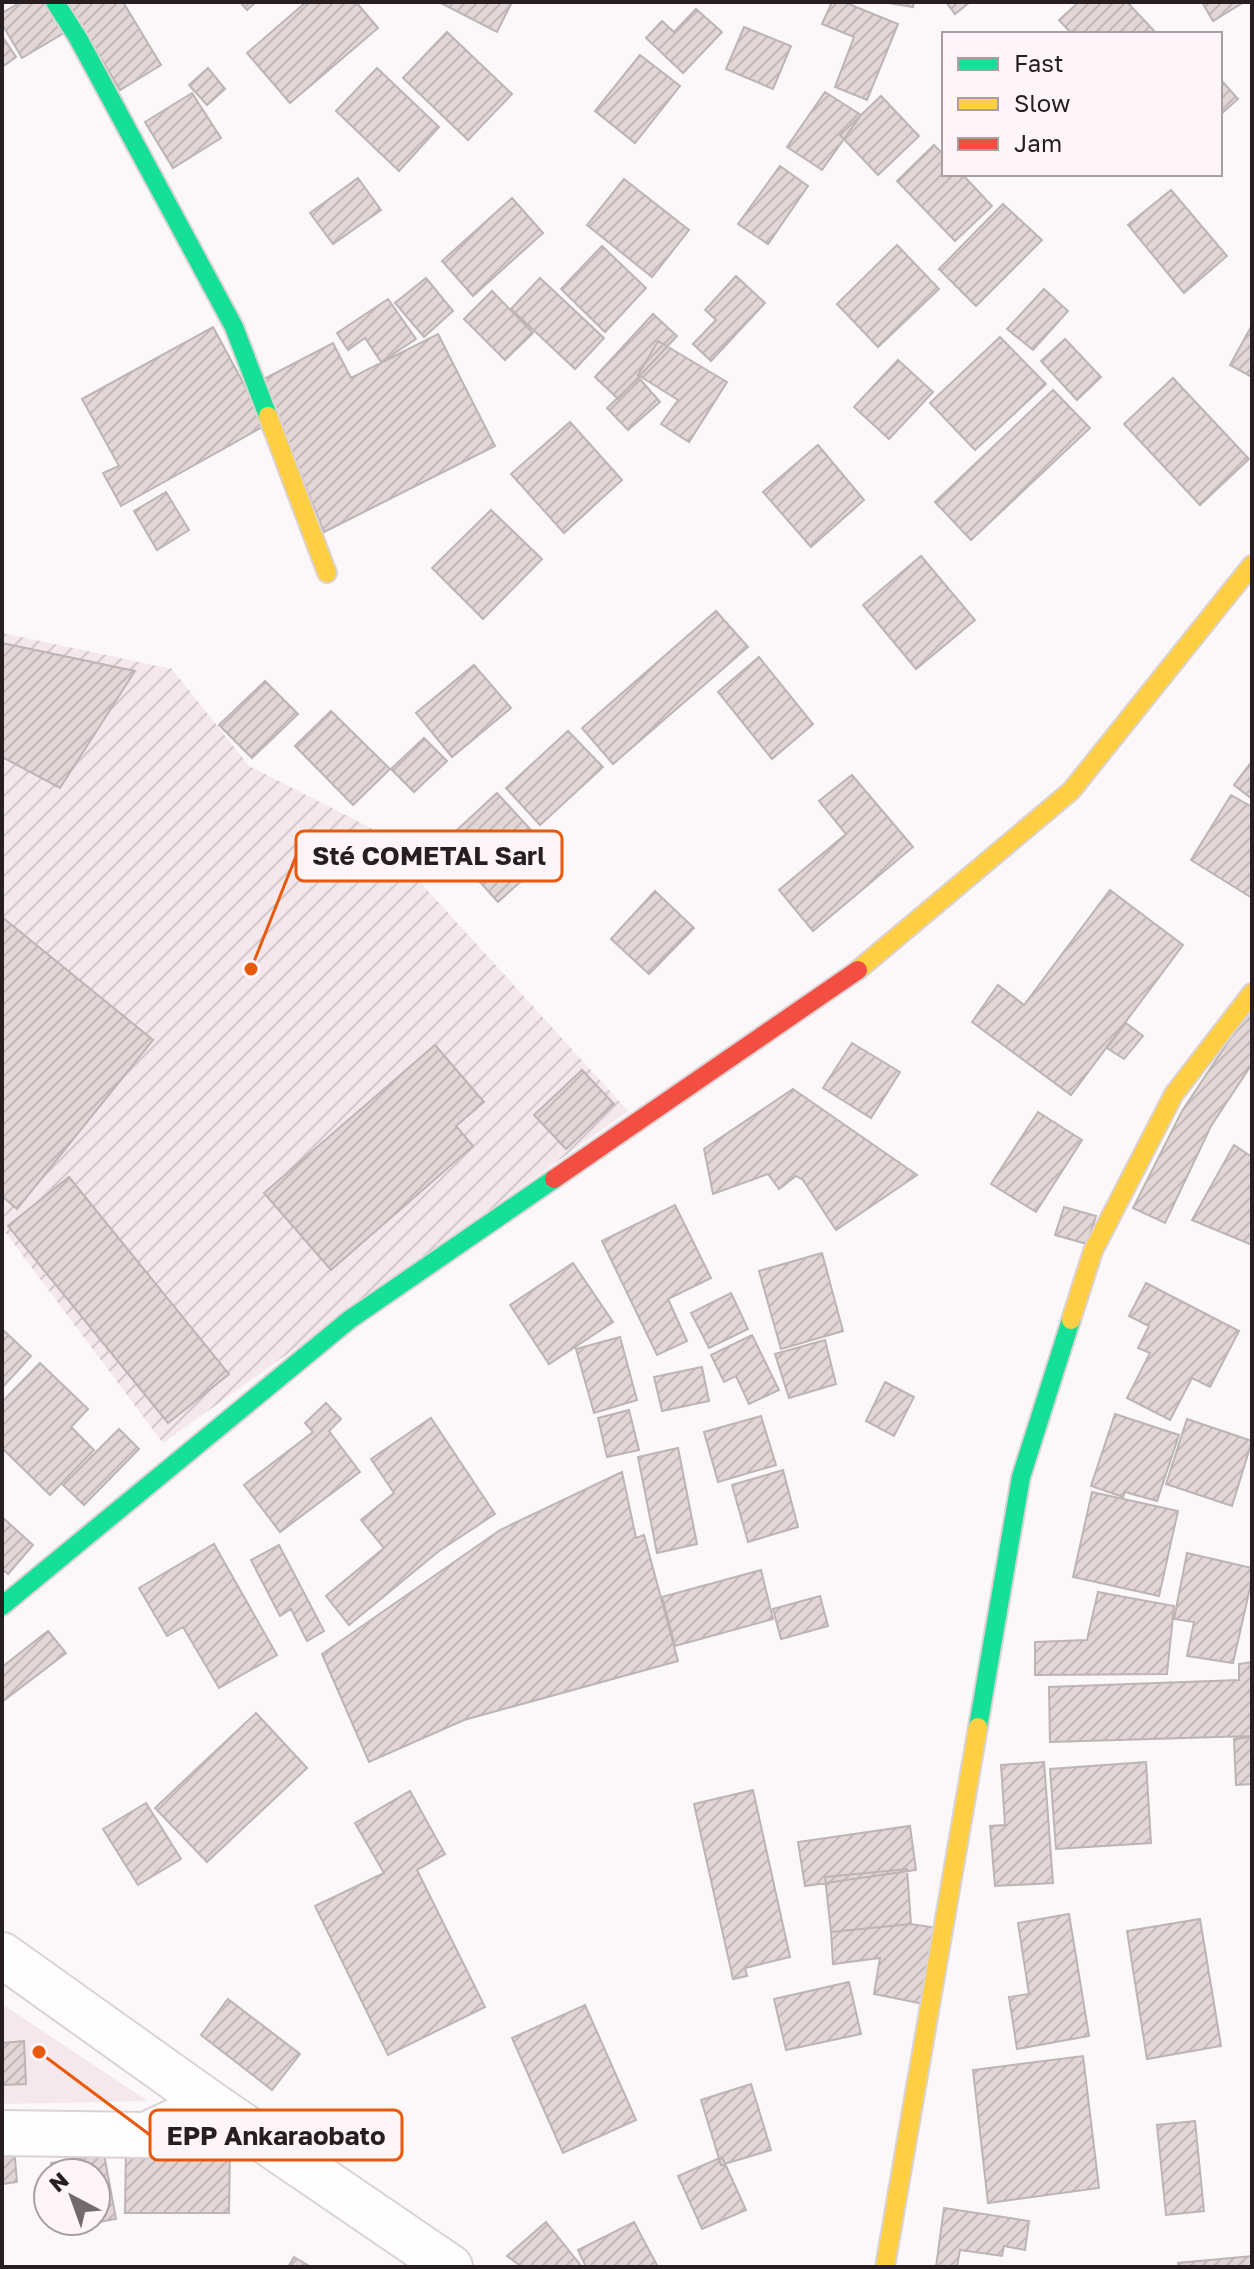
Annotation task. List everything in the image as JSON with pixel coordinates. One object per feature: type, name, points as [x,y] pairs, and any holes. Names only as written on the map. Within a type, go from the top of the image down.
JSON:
[{"type":"street","points":[[55,2],[78,38],[234,327],[327,573]]},
{"type":"street","points":[[2,1606],[349,1320],[867,964],[1071,791],[1252,565]]},
{"type":"street","points":[[885,2267],[1021,1477],[1093,1251],[1174,1094],[1252,993]]},
{"type":"street","points":[[2,1955],[211,2104],[450,2267]]},
{"type":"street","points":[[2,2133],[146,2135],[211,2104]]},
{"type":"shaded area","points":[[2,633],[172,669],[249,766],[371,828],[628,1111],[163,1443],[2,1228]]},
{"type":"shaded area","points":[[2,2004],[148,2101],[2,2104]]},
{"type":"building","points":[[21,2],[45,2],[64,33],[22,58],[2,24],[2,13]]},
{"type":"building","points":[[67,2],[123,2],[161,65],[120,90]]},
{"type":"building","points":[[240,2],[256,2],[247,10]]},
{"type":"building","points":[[306,2],[356,2],[378,28],[290,103],[247,53]]},
{"type":"building","points":[[439,2],[512,2],[497,32]]},
{"type":"building","points":[[832,2],[844,2],[898,24],[867,100],[835,87],[854,37],[822,24]]},
{"type":"building","points":[[883,2],[914,2],[913,7]]},
{"type":"building","points":[[946,2],[970,2],[955,14]]},
{"type":"building","points":[[1079,2],[1127,2],[1155,32],[1070,32],[1059,20]]},
{"type":"building","points":[[1202,2],[1244,2],[1213,21]]},
{"type":"building","points":[[696,9],[722,32],[683,73],[646,38],[662,21],[674,32]]},
{"type":"building","points":[[744,27],[791,46],[773,89],[726,69]]},
{"type":"building","points":[[447,32],[512,94],[468,140],[403,78]]},
{"type":"building","points":[[2,36],[16,57],[2,67]]},
{"type":"building","points":[[640,55],[680,86],[635,143],[595,111]]},
{"type":"building","points":[[208,68],[225,89],[207,105],[189,85]]},
{"type":"building","points":[[377,68],[439,127],[399,171],[336,111]]},
{"type":"building","points":[[1222,81],[1238,99],[1222,113]]},
{"type":"building","points":[[825,92],[861,115],[822,170],[787,147]]},
{"type":"building","points":[[192,93],[221,138],[173,168],[145,122]]},
{"type":"building","points":[[881,96],[919,136],[878,175],[840,135]]},
{"type":"building","points":[[934,145],[942,153],[942,176],[964,176],[992,206],[955,241],[897,181]]},
{"type":"building","points":[[780,166],[808,186],[768,244],[738,224]]},
{"type":"building","points":[[358,178],[381,210],[333,244],[310,213]]},
{"type":"building","points":[[624,179],[689,230],[652,277],[587,225]]},
{"type":"building","points":[[1171,190],[1227,256],[1184,293],[1128,225]]},
{"type":"building","points":[[512,198],[543,233],[473,296],[442,261]]},
{"type":"building","points":[[1003,204],[1042,240],[976,306],[939,269]]},
{"type":"building","points":[[897,245],[939,289],[878,347],[837,304]]},
{"type":"building","points":[[602,246],[646,288],[605,332],[561,289]]},
{"type":"building","points":[[736,276],[765,303],[711,361],[693,344],[716,320],[705,310]]},
{"type":"building","points":[[426,278],[453,311],[424,337],[395,303]]},
{"type":"building","points":[[540,278],[604,338],[575,369],[511,309]]},
{"type":"building","points":[[1044,289],[1068,311],[1033,350],[1007,329]]},
{"type":"building","points":[[492,291],[533,333],[505,360],[464,319]]},
{"type":"building","points":[[388,299],[416,339],[381,362],[365,338],[348,350],[337,333]]},
{"type":"building","points":[[653,314],[677,336],[618,399],[595,377]]},
{"type":"building","points":[[1252,325],[1252,377],[1230,365]]},
{"type":"building","points":[[213,327],[266,425],[121,506],[103,473],[119,466],[82,399]]},
{"type":"building","points":[[438,334],[495,446],[324,532],[262,380],[333,343],[351,378]]},
{"type":"building","points":[[1000,337],[1046,384],[975,450],[930,403]]},
{"type":"building","points":[[1065,339],[1101,377],[1077,400],[1041,361]]},
{"type":"building","points":[[658,341],[727,382],[689,442],[661,424],[678,400],[638,375]]},
{"type":"building","points":[[898,360],[933,392],[889,439],[854,407]]},
{"type":"building","points":[[639,378],[660,402],[628,430],[607,408]]},
{"type":"building","points":[[1173,378],[1249,459],[1200,505],[1124,424]]},
{"type":"building","points":[[1053,390],[1090,428],[971,540],[935,502]]},
{"type":"building","points":[[570,422],[622,480],[564,533],[511,474]]},
{"type":"building","points":[[818,445],[864,500],[811,547],[763,492]]},
{"type":"building","points":[[166,492],[189,530],[157,550],[134,511]]},
{"type":"building","points":[[491,510],[542,559],[483,619],[432,568]]},
{"type":"building","points":[[921,556],[975,620],[916,669],[863,605]]},
{"type":"building","points":[[716,611],[748,647],[613,764],[582,728]]},
{"type":"building","points":[[2,643],[135,671],[60,788],[2,757]]},
{"type":"building","points":[[759,657],[813,724],[772,759],[718,692]]},
{"type":"building","points":[[474,665],[511,708],[452,757],[416,713]]},
{"type":"building","points":[[265,681],[298,714],[252,758],[219,725]]},
{"type":"building","points":[[331,711],[390,769],[353,805],[295,746]]},
{"type":"building","points":[[568,731],[603,767],[540,825],[506,788]]},
{"type":"building","points":[[424,738],[447,761],[414,792],[391,769]]},
{"type":"building","points":[[1252,761],[1252,799],[1234,785]]},
{"type":"building","points":[[852,775],[913,847],[813,931],[779,890],[846,834],[819,801]]},
{"type":"building","points":[[497,793],[552,853],[498,902],[444,842]]},
{"type":"building","points":[[1231,795],[1252,807],[1252,898],[1191,860]]},
{"type":"building","points":[[1110,890],[1183,945],[1071,1095],[972,1022],[998,985],[1024,1005]]},
{"type":"building","points":[[655,891],[694,928],[649,974],[611,939]]},
{"type":"building","points":[[2,917],[153,1040],[17,1209],[2,1196]]},
{"type":"building","points":[[1252,1006],[1252,1064],[1211,1126],[1165,1223],[1133,1208],[1182,1111]]},
{"type":"building","points":[[1126,1023],[1143,1036],[1124,1059],[1107,1048]]},
{"type":"building","points":[[852,1043],[900,1072],[871,1118],[823,1088]]},
{"type":"building","points":[[435,1045],[484,1102],[456,1126],[473,1146],[331,1270],[264,1193]]},
{"type":"building","points":[[582,1070],[614,1104],[566,1149],[534,1115]]},
{"type":"building","points":[[793,1089],[917,1175],[836,1230],[803,1180],[796,1176],[779,1189],[768,1174],[713,1194],[704,1149]]},
{"type":"building","points":[[1038,1112],[1082,1140],[1036,1212],[991,1184]]},
{"type":"building","points":[[1234,1145],[1252,1157],[1252,1245],[1192,1220]]},
{"type":"building","points":[[69,1177],[229,1374],[168,1423],[8,1226]]},
{"type":"building","points":[[675,1205],[711,1278],[668,1299],[687,1341],[657,1355],[602,1241]]},
{"type":"building","points":[[1064,1207],[1096,1216],[1087,1244],[1055,1235]]},
{"type":"building","points":[[822,1253],[843,1331],[781,1349],[759,1271]]},
{"type":"building","points":[[573,1263],[613,1322],[549,1364],[510,1305]]},
{"type":"building","points":[[1146,1283],[1239,1331],[1210,1387],[1192,1378],[1170,1420],[1127,1398],[1150,1353],[1138,1348],[1149,1326],[1129,1316]]},
{"type":"building","points":[[731,1293],[748,1329],[709,1348],[691,1313]]},
{"type":"building","points":[[2,1329],[31,1356],[2,1388]]},
{"type":"building","points":[[752,1335],[779,1390],[749,1404],[736,1376],[724,1382],[711,1355]]},
{"type":"building","points":[[620,1337],[637,1400],[594,1413],[576,1349]]},
{"type":"building","points":[[825,1340],[836,1384],[789,1398],[775,1354]]},
{"type":"building","points":[[40,1363],[88,1409],[71,1427],[94,1450],[50,1495],[2,1448],[2,1402]]},
{"type":"building","points":[[702,1367],[709,1401],[662,1411],[654,1377]]},
{"type":"building","points":[[885,1382],[914,1397],[894,1436],[866,1421]]},
{"type":"building","points":[[326,1403],[341,1419],[329,1431],[360,1472],[280,1532],[244,1485],[313,1432],[305,1423]]},
{"type":"building","points":[[629,1410],[639,1450],[607,1457],[598,1418]]},
{"type":"building","points":[[1115,1414],[1179,1435],[1157,1501],[1125,1492],[1123,1497],[1091,1486]]},
{"type":"building","points":[[761,1416],[776,1465],[718,1482],[704,1432]]},
{"type":"building","points":[[431,1418],[495,1514],[439,1551],[349,1625],[326,1596],[384,1548],[361,1520],[394,1493],[371,1459]]},
{"type":"building","points":[[1187,1419],[1252,1441],[1232,1506],[1166,1484]]},
{"type":"building","points":[[119,1429],[139,1449],[84,1505],[63,1485]]},
{"type":"building","points":[[678,1448],[697,1544],[657,1553],[638,1457]]},
{"type":"building","points":[[783,1470],[798,1527],[748,1542],[732,1485]]},
{"type":"building","points":[[622,1472],[636,1538],[644,1535],[678,1661],[464,1720],[369,1762],[322,1654],[500,1530]]},
{"type":"building","points":[[1092,1492],[1178,1511],[1159,1596],[1073,1577]]},
{"type":"building","points":[[2,1517],[33,1545],[8,1574],[2,1569]]},
{"type":"building","points":[[214,1544],[277,1655],[219,1688],[183,1627],[167,1636],[139,1588]]},
{"type":"building","points":[[279,1545],[324,1631],[307,1641],[291,1609],[280,1616],[251,1560]]},
{"type":"building","points":[[1187,1553],[1252,1568],[1233,1663],[1187,1656],[1194,1622],[1174,1619]]},
{"type":"building","points":[[761,1570],[773,1619],[675,1646],[662,1597]]},
{"type":"building","points":[[1098,1592],[1174,1606],[1167,1674],[1035,1675],[1035,1642],[1087,1640]]},
{"type":"building","points":[[820,1596],[828,1626],[781,1639],[773,1609]]},
{"type":"building","points":[[48,1631],[66,1653],[2,1702],[2,1667]]},
{"type":"building","points":[[1252,1662],[1252,1736],[1050,1742],[1049,1687],[1239,1680],[1239,1664]]},
{"type":"building","points":[[256,1713],[307,1768],[207,1862],[155,1808]]},
{"type":"building","points":[[1252,1737],[1252,1784],[1236,1785],[1234,1739]]},
{"type":"building","points":[[1044,1762],[1053,1883],[995,1886],[990,1826],[1005,1825],[1001,1765]]},
{"type":"building","points":[[1146,1762],[1151,1843],[1056,1849],[1050,1769]]},
{"type":"building","points":[[753,1790],[790,1957],[745,1968],[747,1976],[733,1979],[694,1804]]},
{"type":"building","points":[[410,1791],[445,1854],[417,1870],[485,2007],[388,2055],[315,1906],[384,1873],[355,1823]]},
{"type":"building","points":[[146,1803],[181,1859],[138,1885],[103,1829]]},
{"type":"building","points":[[910,1826],[916,1870],[805,1886],[798,1842]]},
{"type":"building","points":[[907,1869],[911,1924],[831,1932],[825,1877]]},
{"type":"building","points":[[1069,1914],[1089,2036],[1017,2049],[1009,1997],[1029,1994],[1018,1923]]},
{"type":"building","points":[[1200,1919],[1221,2046],[1147,2059],[1127,1931]]},
{"type":"building","points":[[911,1924],[937,1928],[924,2004],[874,1994],[880,1958],[833,1964],[831,1932]]},
{"type":"building","points":[[849,1982],[861,2034],[786,2050],[774,1999]]},
{"type":"building","points":[[228,1999],[300,2054],[272,2090],[201,2035]]},
{"type":"building","points":[[585,2005],[636,2120],[563,2153],[512,2038]]},
{"type":"building","points":[[24,2041],[26,2084],[2,2085],[2,2043]]},
{"type":"building","points":[[1083,2056],[1099,2188],[988,2203],[973,2070]]},
{"type":"building","points":[[751,2084],[771,2150],[721,2165],[701,2100]]},
{"type":"building","points":[[1195,2121],[1204,2211],[1166,2215],[1157,2125]]},
{"type":"building","points":[[126,2144],[230,2144],[229,2213],[125,2213]]},
{"type":"building","points":[[14,2147],[17,2182],[2,2184],[2,2148]]},
{"type":"building","points":[[722,2157],[746,2210],[702,2229],[678,2176]]},
{"type":"building","points":[[112,2197],[116,2219],[112,2220]]},
{"type":"building","points":[[944,2208],[1029,2221],[1025,2250],[1004,2246],[1002,2256],[960,2250],[957,2267],[936,2267]]},
{"type":"building","points":[[546,2222],[582,2267],[522,2267],[507,2256]]},
{"type":"building","points":[[634,2222],[658,2267],[586,2267],[578,2250]]},
{"type":"building","points":[[1252,2256],[1252,2267],[1179,2267],[1178,2263]]},
{"type":"building","points":[[294,2257],[311,2267],[288,2267]]},
{"type":"traffic: fast","points":[[55,2],[78,38],[234,327],[268,416]]},
{"type":"traffic: fast","points":[[2,1606],[349,1320],[554,1179]]},
{"type":"traffic: fast","points":[[978,1727],[1021,1477],[1071,1320]]},
{"type":"traffic: slow","points":[[268,416],[327,573]]},
{"type":"traffic: slow","points":[[858,970],[1071,791],[1252,565]]},
{"type":"traffic: slow","points":[[1071,1320],[1093,1251],[1174,1094],[1252,993]]},
{"type":"traffic: slow","points":[[885,2267],[978,1727]]},
{"type":"traffic: jam","points":[[554,1179],[858,970]]},
{"type":"place","name":"Sté COMETAL Sarl","points":[[251,969]]},
{"type":"place","name":"EPP Ankaraobato","points":[[39,2052]]}]
